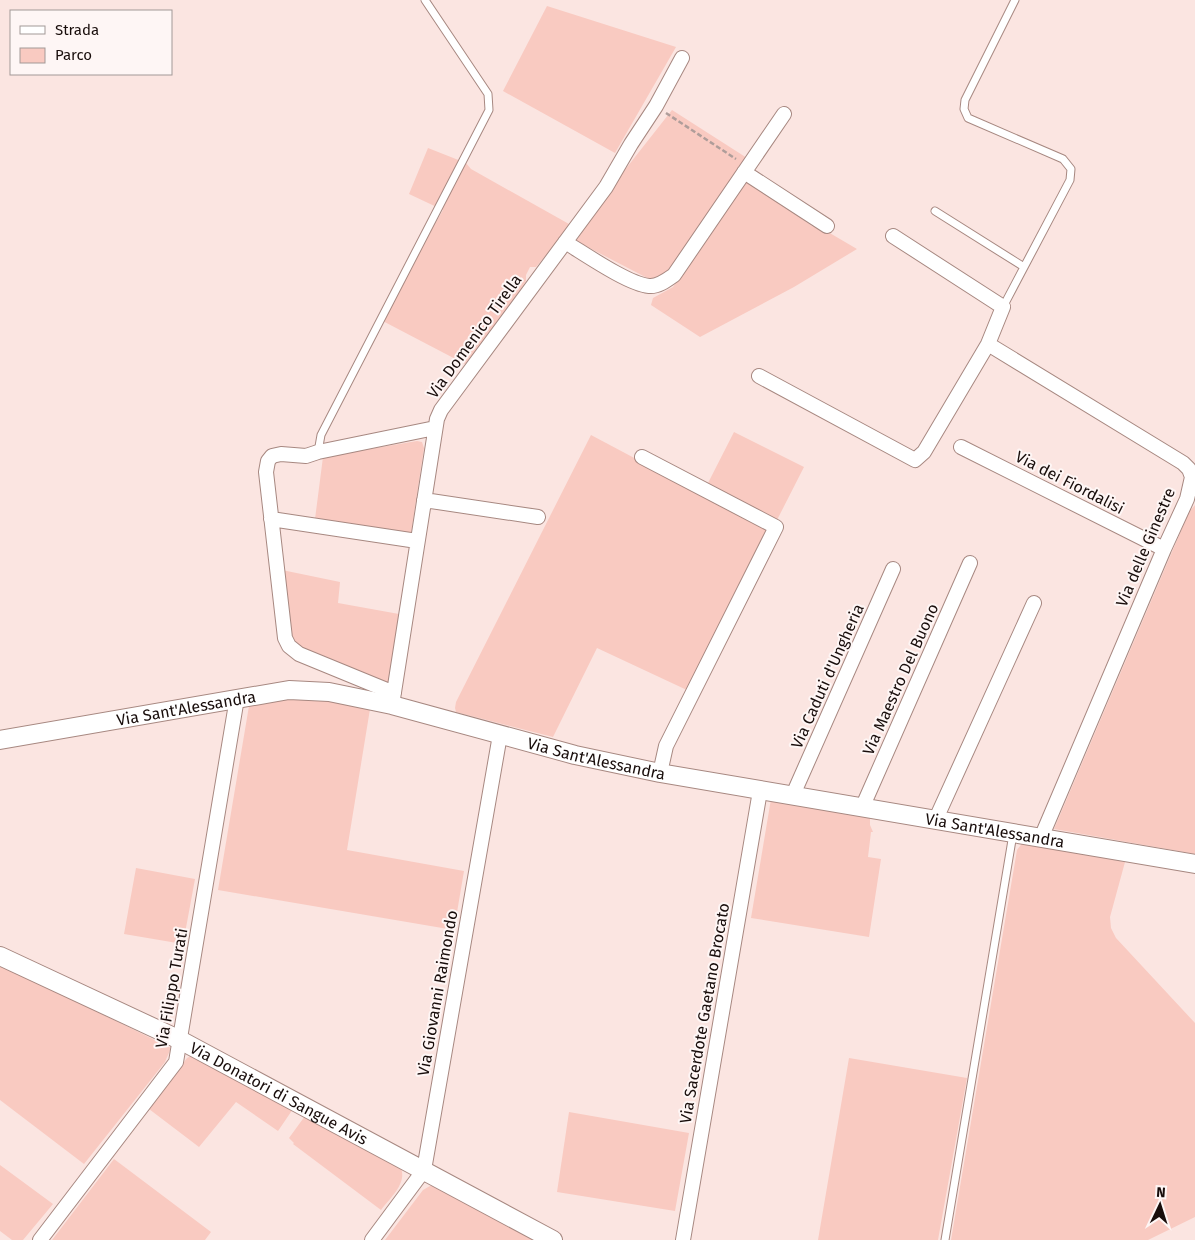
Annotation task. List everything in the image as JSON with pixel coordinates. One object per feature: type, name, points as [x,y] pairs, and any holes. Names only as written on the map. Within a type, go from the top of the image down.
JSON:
[{"type":"street","name":"Via Domenico Tirella","points":[[393,699],[435,428],[441,410],[606,187],[656,106],[682,58]]},
{"type":"street","points":[[565,242],[632,282],[651,287],[664,283],[674,275],[784,114]]},
{"type":"street","points":[[745,169],[827,226]]},
{"type":"street","points":[[759,376],[915,460],[924,452],[988,344],[1003,307],[893,236]]},
{"type":"street","name":"Via delle Ginestre","points":[[988,344],[1183,463],[1189,469],[1192,477],[1191,495],[1164,549],[1041,838]]},
{"type":"street","points":[[393,699],[298,654],[289,646],[285,638],[266,472],[268,461],[272,456],[281,454],[306,456],[435,428]]},
{"type":"street","name":"Via dei Fiordalisi","points":[[961,447],[1164,549]]},
{"type":"street","points":[[642,457],[776,527],[666,746],[660,773]]},
{"type":"street","points":[[424,500],[538,517]]},
{"type":"street","points":[[271,518],[417,541]]},
{"type":"street","name":"Via Maestro Del Buono","points":[[862,808],[970,563]]},
{"type":"street","name":"Via Caduti d'Ungheria","points":[[792,797],[893,569]]},
{"type":"street","points":[[935,820],[1034,602]]},
{"type":"street","name":"Via Sant'Alessandra","points":[[0,740],[289,690],[329,692],[393,699],[500,735],[575,755],[660,773],[792,797],[1195,864]]},
{"type":"street","name":"Via Filippo Turati","points":[[40,1240],[176,1062],[238,698]]},
{"type":"street","name":"Via Giovanni Raimondo","points":[[372,1240],[424,1170],[500,735]]},
{"type":"street","name":"Via Sacerdote Gaetano Brocato","points":[[683,1240],[760,791]]},
{"type":"street","name":"Via Donatori di Sangue Avis","points":[[0,956],[180,1040],[553,1240]]},
{"type":"lane","points":[[318,452],[321,436],[489,110],[488,94],[425,0]]},
{"type":"lane","points":[[1003,307],[1070,180],[1071,169],[1063,159],[968,118],[964,110],[965,100],[1015,0]]},
{"type":"lane","points":[[935,211],[1024,267]]},
{"type":"lane","points":[[945,1240],[1013,834]]},
{"type":"path","points":[[656,106],[745,169]]},
{"type":"green space","points":[[547,6],[676,47],[615,153],[503,91]]},
{"type":"green space","points":[[672,110],[747,158],[668,274],[653,281],[576,241],[624,171]]},
{"type":"green space","points":[[428,148],[466,163],[471,169],[569,224],[565,233],[536,267],[530,267],[526,275],[526,281],[499,323],[465,364],[377,318],[428,219],[436,222],[443,210],[409,194]]},
{"type":"green space","points":[[746,179],[812,226],[828,232],[857,249],[794,287],[700,337],[651,305],[653,298],[673,287]]},
{"type":"green space","points":[[734,432],[804,467],[777,520],[707,485]]},
{"type":"green space","points":[[591,435],[768,529],[689,691],[597,648],[553,737],[456,712],[456,702]]},
{"type":"green space","points":[[417,441],[422,442],[424,448],[411,534],[315,519],[323,457]]},
{"type":"green space","points":[[1195,505],[1195,854],[1054,829],[1189,512]]},
{"type":"green space","points":[[282,570],[340,582],[338,603],[399,614],[388,687],[300,648],[290,631]]},
{"type":"green space","points":[[317,699],[370,709],[347,850],[464,871],[454,930],[218,890],[249,706],[253,702]]},
{"type":"green space","points":[[771,799],[870,815],[870,825],[873,832],[871,832],[868,857],[881,859],[869,937],[751,918]]},
{"type":"green space","points":[[1023,842],[1125,862],[1110,917],[1111,928],[1116,938],[1195,1023],[1195,1217],[1148,1240],[951,1240],[1017,850]]},
{"type":"green space","points":[[136,868],[195,879],[183,944],[124,934]]},
{"type":"green space","points":[[0,964],[171,1048],[165,1062],[84,1164],[0,1100]]},
{"type":"green space","points":[[191,1056],[293,1109],[278,1131],[236,1102],[199,1147],[149,1109],[187,1058]]},
{"type":"green space","points":[[849,1058],[967,1078],[938,1240],[818,1240]]},
{"type":"green space","points":[[569,1112],[689,1133],[675,1211],[557,1192]]},
{"type":"green space","points":[[305,1116],[401,1168],[402,1180],[400,1185],[381,1210],[293,1144],[289,1138]]},
{"type":"green space","points":[[114,1159],[211,1232],[205,1240],[52,1240]]},
{"type":"green space","points":[[0,1165],[53,1204],[23,1240],[12,1240],[0,1231]]},
{"type":"green space","points":[[434,1186],[535,1240],[385,1240],[423,1190]]}]
